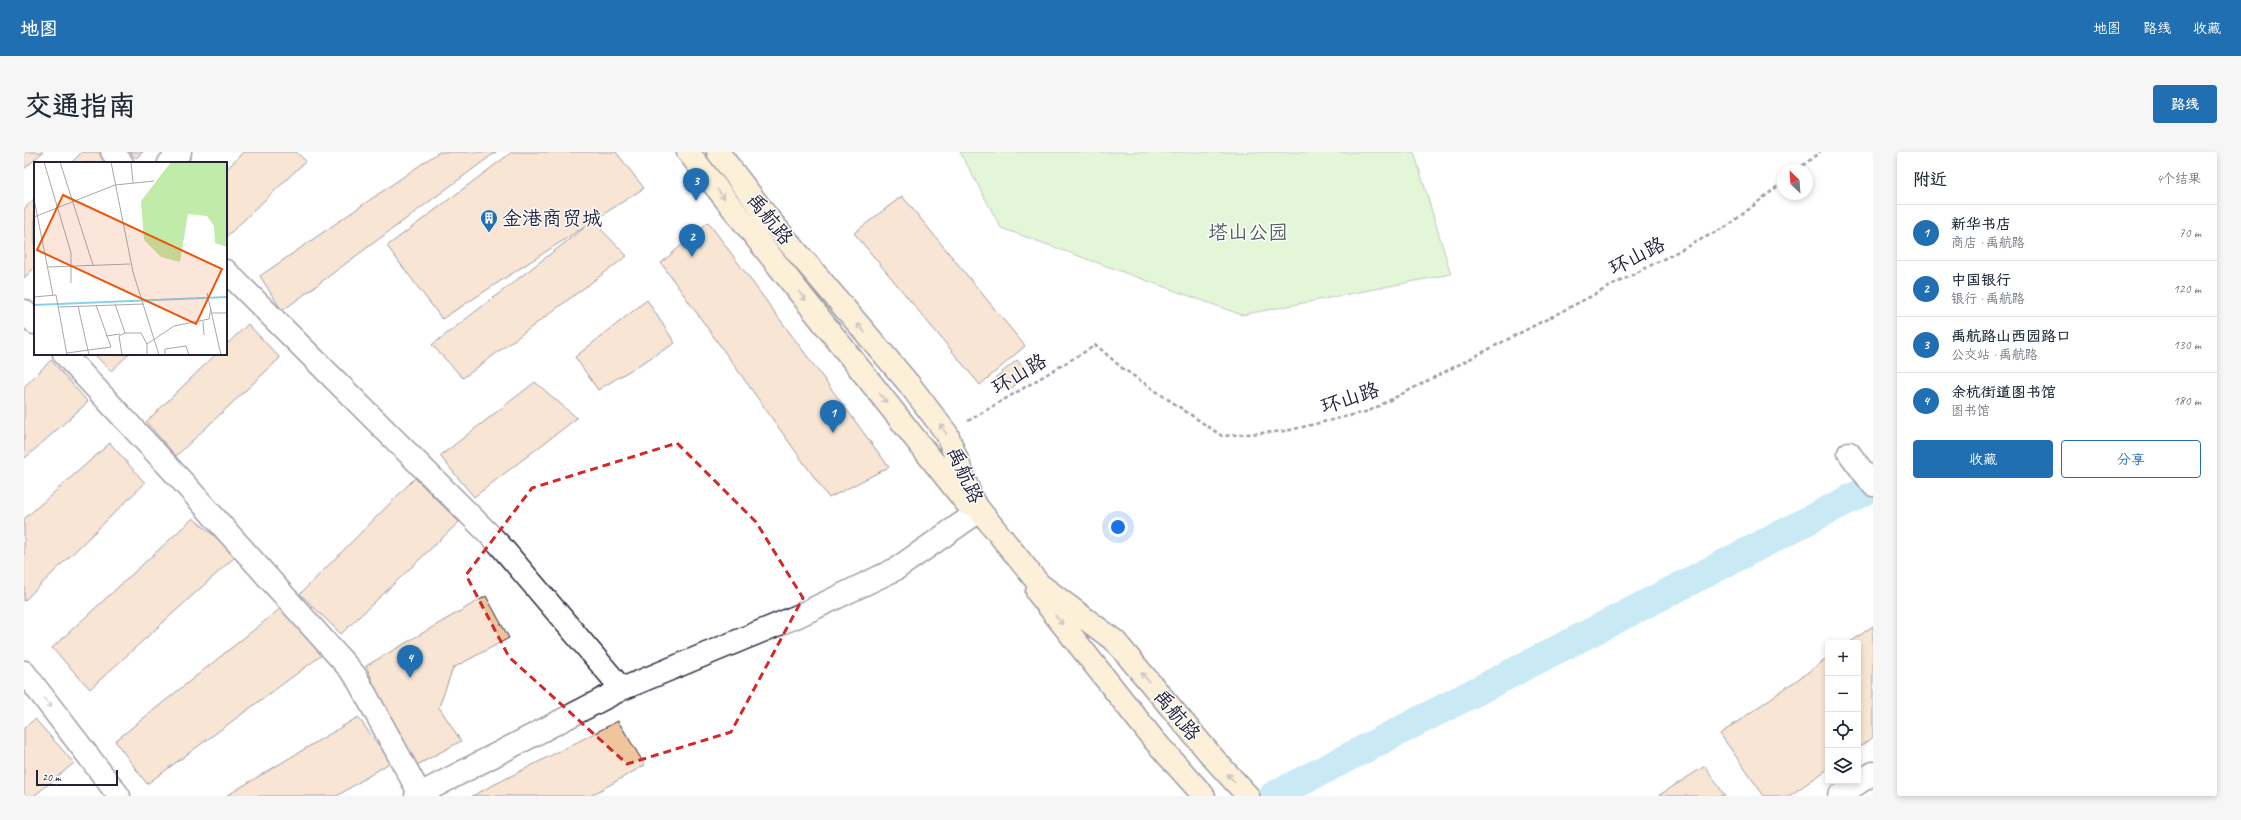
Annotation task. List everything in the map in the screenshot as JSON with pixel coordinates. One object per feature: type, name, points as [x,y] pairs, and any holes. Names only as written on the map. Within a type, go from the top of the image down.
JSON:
[{"type":"main road","name":"禹航路","points":[[688,152],[1154,740],[1204,796]]},
{"type":"main road","name":"禹航路","points":[[718,152],[769,219],[909,384],[947,434],[973,502],[1038,584],[1115,641],[1215,760],[1248,796]]},
{"type":"street","points":[[112,152],[121,162]]},
{"type":"street","points":[[170,162],[180,152]]},
{"type":"street","points":[[227,273],[499,544],[622,689]]},
{"type":"street","points":[[34,300],[24,311],[34,322]]},
{"type":"street","points":[[65,355],[182,481],[355,675],[419,795],[622,689],[798,616],[896,569],[975,514]]},
{"type":"street","points":[[1849,453],[1873,485]]},
{"type":"street","points":[[24,672],[119,796]]},
{"type":"street","points":[[1839,796],[1873,773]]},
{"type":"path","points":[[1805,164],[1820,152]]},
{"type":"path","name":"环山路","points":[[947,434],[1096,345],[1122,368],[1222,436],[1286,431],[1370,411],[1729,225],[1777,187]]},
{"type":"highlighted area","points":[[677,443],[756,522],[803,598],[731,732],[627,764],[509,657],[466,575],[532,488]]},
{"type":"green space","name":"塔山公园","points":[[960,152],[1414,152],[1451,274],[1242,315],[1001,228]]},
{"type":"building","points":[[24,152],[43,152],[24,169]]},
{"type":"building","points":[[82,152],[101,152],[111,162],[72,162]]},
{"type":"building","points":[[130,152],[143,152],[136,158]]},
{"type":"building","points":[[243,152],[296,152],[306,161],[227,236],[227,169]]},
{"type":"building","points":[[439,152],[496,152],[282,311],[260,276]]},
{"type":"building","name":"金港商贸城","points":[[512,152],[616,152],[644,188],[442,319],[387,246]]},
{"type":"building","points":[[902,196],[1025,346],[980,385],[854,233]]},
{"type":"building","points":[[34,199],[34,268],[24,278],[24,209]]},
{"type":"building","points":[[593,221],[627,256],[463,378],[432,345]]},
{"type":"building","points":[[708,222],[889,467],[829,498],[661,263]]},
{"type":"building","points":[[647,300],[675,343],[598,390],[575,357]]},
{"type":"building","points":[[248,324],[280,358],[176,456],[146,422],[215,355],[227,355],[227,344]]},
{"type":"building","points":[[95,355],[128,355],[111,371]]},
{"type":"building","points":[[51,360],[88,402],[24,459],[24,387]]},
{"type":"building","points":[[1017,360],[1028,372],[1009,391],[996,377]]},
{"type":"building","points":[[535,382],[577,418],[474,497],[440,456]]},
{"type":"building","points":[[110,443],[145,483],[24,601],[24,519]]},
{"type":"building","points":[[415,478],[459,522],[341,634],[300,594]]},
{"type":"building","points":[[193,518],[237,555],[90,689],[52,648]]},
{"type":"building","points":[[486,596],[509,638],[453,668],[439,707],[461,741],[410,769],[366,666]]},
{"type":"building","points":[[281,608],[322,655],[147,784],[115,741]]},
{"type":"building","points":[[1873,626],[1873,737],[1861,746],[1861,640],[1853,640]]},
{"type":"building","points":[[1825,660],[1825,771],[1789,796],[1764,796],[1720,734]]},
{"type":"building","points":[[358,717],[391,762],[337,796],[226,796]]},
{"type":"building","points":[[35,719],[74,763],[34,796],[24,796],[24,728]]},
{"type":"building","points":[[618,721],[645,765],[590,796],[472,796]]},
{"type":"building","points":[[1705,766],[1725,796],[1658,796]]},
{"type":"waterway","points":[[1273,796],[1873,487]]},
{"type":"place","name":"禹航路山西园路口","points":[[696,201]]},
{"type":"place","name":"金港商贸城","points":[[489,233]]},
{"type":"place","name":"中国银行","points":[[692,257]]},
{"type":"place","name":"新华书店","points":[[833,433]]},
{"type":"place","name":"余杭街道图书馆","points":[[410,678]]}]
